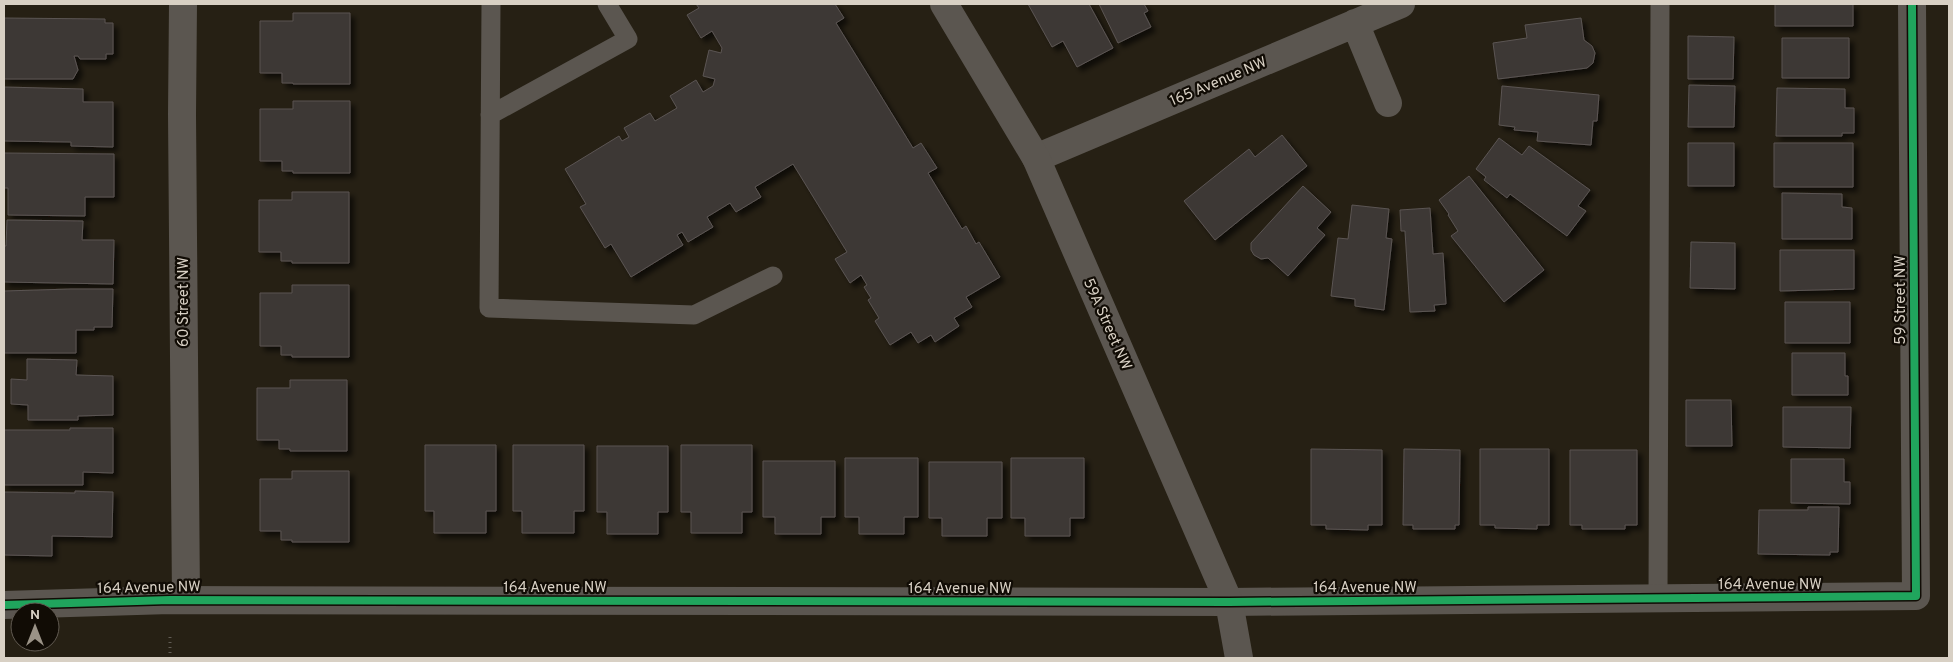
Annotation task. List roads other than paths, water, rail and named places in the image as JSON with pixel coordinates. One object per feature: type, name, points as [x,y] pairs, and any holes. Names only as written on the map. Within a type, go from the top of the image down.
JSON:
[{"type":"street","name":"60 Street NW","points":[[183,4],[182,114],[186,600]]},
{"type":"street","name":"59A Street NW","points":[[944,4],[1036,158],[1229,602],[1239,658]]},
{"type":"street","name":"165 Avenue NW","points":[[1036,158],[1401,4]]},
{"type":"street","name":"59 Street NW","points":[[1912,4],[1916,596]]},
{"type":"street","points":[[1355,23],[1388,103]]},
{"type":"street","name":"164 Avenue NW","points":[[4,605],[186,600],[1229,602],[1916,596]]},
{"type":"lane","points":[[491,4],[489,308],[694,315],[773,276]]},
{"type":"lane","points":[[490,115],[628,39],[607,4]]},
{"type":"lane","points":[[1658,598],[1660,4]]}]
